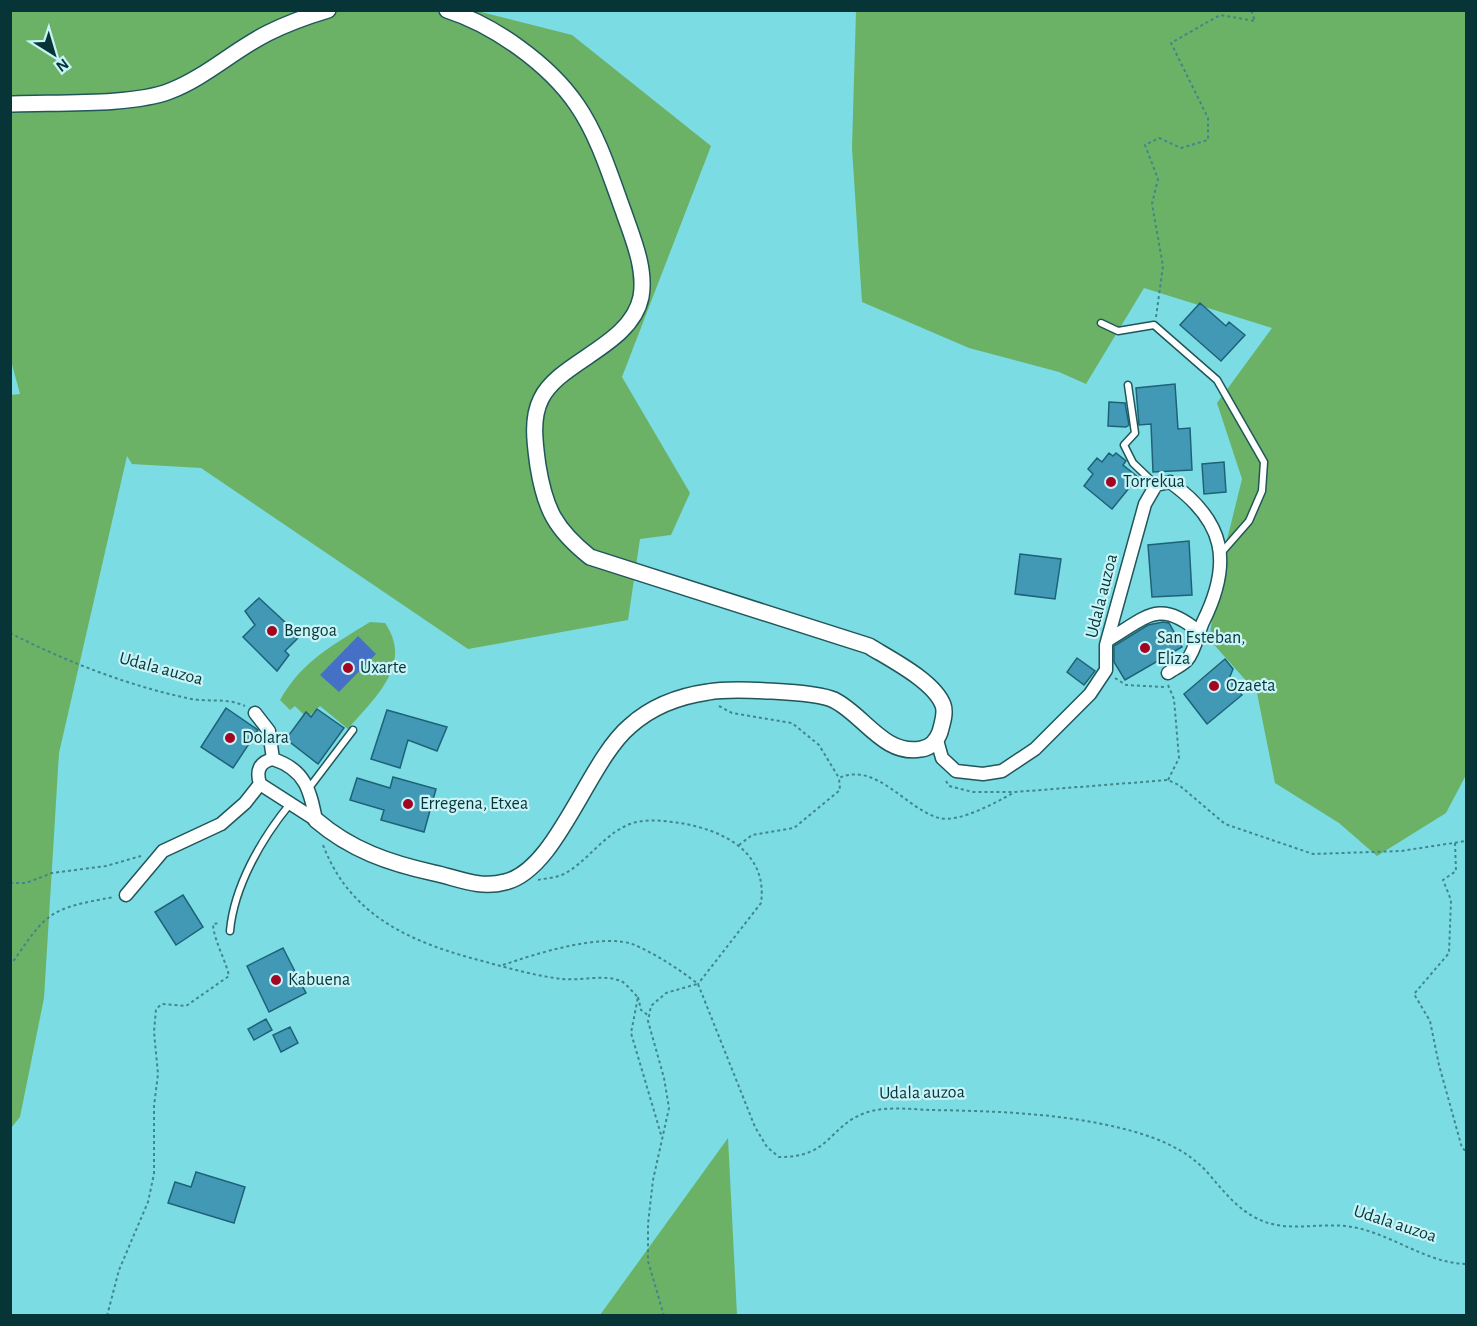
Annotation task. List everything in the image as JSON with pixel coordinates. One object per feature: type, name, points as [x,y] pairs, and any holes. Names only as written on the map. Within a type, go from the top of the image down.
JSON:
[{"type":"street","points":[[10,104],[134,98],[168,92],[195,80],[267,34],[305,16],[328,10]]},
{"type":"street","points":[[447,10],[489,27],[520,48],[577,104],[609,172],[642,273],[641,298],[628,324],[551,386],[541,399],[534,424],[542,493],[551,517],[570,541],[590,557],[869,646],[902,666],[928,686],[943,705],[943,721],[937,740],[942,758],[956,771],[982,774],[1002,771],[1021,760],[1051,735],[1090,694],[1106,670]]},
{"type":"street","points":[[1156,485],[1170,482],[1197,504],[1214,529],[1221,553],[1218,587],[1187,661],[1168,673]]},
{"type":"street","name":"Udala auzoa","points":[[1106,670],[1108,640],[1145,504],[1156,485]]},
{"type":"street","points":[[1108,640],[1152,614],[1164,612],[1176,614],[1199,632]]},
{"type":"street","points":[[316,820],[314,800],[309,788],[292,769],[273,759],[265,761],[258,775],[261,784],[357,850],[472,884],[489,885],[516,879],[529,869],[551,843],[606,754],[629,726],[654,709],[695,694],[735,691],[833,700],[890,745],[910,751],[926,748],[937,740]]},
{"type":"street","points":[[255,712],[270,731],[273,759]]},
{"type":"street","points":[[126,895],[168,846],[221,824],[245,803],[261,784]]},
{"type":"lane","points":[[1101,323],[1118,331],[1154,325],[1217,380],[1264,462],[1262,491],[1249,521],[1221,553]]},
{"type":"lane","points":[[1128,385],[1135,433],[1124,445],[1133,463],[1156,485]]},
{"type":"lane","points":[[309,788],[353,730]]},
{"type":"lane","points":[[230,931],[247,873],[274,826],[290,804]]},
{"type":"path","points":[[1154,325],[1163,266],[1152,204],[1158,179],[1145,145],[1159,138],[1181,148],[1208,140],[1208,118],[1171,43],[1220,15],[1255,21],[1251,10]]},
{"type":"path","name":"Udala auzoa","points":[[10,633],[60,656],[122,679],[187,698],[235,701],[255,712]]},
{"type":"path","points":[[1106,670],[1126,685],[1168,687]]},
{"type":"path","points":[[1168,673],[1168,687],[1174,699],[1179,758],[1168,780]]},
{"type":"path","points":[[695,694],[732,712],[792,723],[819,745],[839,778],[840,790],[794,828],[752,835],[740,845]]},
{"type":"path","points":[[839,778],[846,775],[872,778],[940,819],[955,818],[987,807],[1015,792],[1168,780],[1179,785],[1225,824],[1313,854],[1401,851],[1467,841]]},
{"type":"path","points":[[516,879],[538,880],[563,874],[618,831],[644,821],[663,820],[695,826],[726,836],[740,845],[753,860],[760,878],[761,903],[698,984],[666,993],[651,1006],[649,1016],[669,1108],[652,1191],[648,1261],[664,1316]]},
{"type":"path","points":[[1455,843],[1455,871],[1443,880],[1451,900],[1449,953],[1414,994],[1430,1021],[1439,1065],[1462,1148],[1467,1151]]},
{"type":"path","points":[[323,844],[329,861],[359,902],[388,925],[426,945],[501,966],[564,979],[593,978],[622,981],[638,997],[641,1010],[649,1016]]},
{"type":"path","points":[[10,883],[26,883],[52,873],[106,866],[168,846]]},
{"type":"path","points":[[10,966],[35,929],[57,911],[70,905],[126,895]]},
{"type":"path","points":[[107,1316],[119,1270],[148,1202],[154,1174],[154,1106],[158,1074],[154,1032],[156,1009],[162,1004],[186,1006],[229,975],[222,950],[214,934],[213,924],[231,923]]},
{"type":"path","points":[[501,966],[552,948],[607,941],[633,944],[676,967],[698,984]]},
{"type":"path","name":"Udala auzoa","points":[[698,984],[755,1127],[767,1147],[779,1157],[804,1155],[819,1149],[838,1131],[866,1112],[892,1109],[992,1111],[1065,1118],[1131,1131],[1170,1143],[1206,1171],[1239,1207],[1270,1224],[1290,1227],[1347,1226],[1427,1254],[1467,1264]]},
{"type":"path","points":[[638,997],[631,1033],[662,1138]]},
{"type":"green space","points":[[473,10],[572,35],[711,146],[622,377],[690,493],[671,535],[640,539],[628,620],[468,649],[201,468],[132,464],[127,456],[59,753],[44,998],[20,1117],[11,1128],[10,395],[20,394],[10,357],[11,11]]},
{"type":"green space","points":[[856,11],[1466,11],[1466,775],[1446,813],[1377,856],[1339,823],[1275,783],[1257,693],[1209,639],[1222,560],[1242,479],[1217,403],[1272,328],[1144,288],[1086,384],[1059,372],[969,348],[862,302],[852,148]]},
{"type":"green space","name":"Uxarte","points":[[370,622],[385,623],[393,638],[395,653],[393,667],[379,693],[348,729],[320,706],[307,718],[295,706],[290,710],[280,700],[308,664]]},
{"type":"green space","points":[[728,1138],[737,1315],[600,1315]]},
{"type":"water","points":[[358,636],[376,654],[339,692],[320,675]]},
{"type":"building","points":[[1200,303],[1226,326],[1229,322],[1245,335],[1221,361],[1180,325]]},
{"type":"building","points":[[1175,384],[1178,429],[1190,428],[1192,470],[1153,472],[1151,424],[1139,425],[1136,388]]},
{"type":"building","points":[[1109,402],[1125,403],[1129,425],[1126,427],[1108,426]]},
{"type":"building","name":"Torrekua","points":[[1109,453],[1113,456],[1116,453],[1126,461],[1123,465],[1138,477],[1112,509],[1084,486],[1093,474],[1088,469],[1097,458],[1102,462]]},
{"type":"building","points":[[1224,462],[1226,492],[1204,494],[1202,464]]},
{"type":"building","points":[[1189,541],[1192,595],[1152,597],[1148,545]]},
{"type":"building","points":[[1020,554],[1061,559],[1055,599],[1015,594]]},
{"type":"building","name":"Bengoa","points":[[259,598],[300,636],[285,651],[289,655],[277,671],[243,637],[255,625],[245,611]]},
{"type":"building","name":"San Esteban, Eliza","points":[[1169,623],[1182,647],[1125,680],[1114,662],[1114,646],[1148,625]]},
{"type":"building","points":[[1077,658],[1095,671],[1084,685],[1067,672]]},
{"type":"building","name":"Ozaeta","points":[[1225,659],[1233,669],[1229,679],[1242,695],[1207,724],[1184,694]]},
{"type":"building","name":"Dolara","points":[[226,708],[258,730],[233,768],[201,747]]},
{"type":"building","name":"Uxarte","points":[[317,709],[344,728],[318,764],[286,739],[306,712],[311,717]]},
{"type":"building","points":[[387,710],[447,727],[437,751],[408,740],[400,768],[371,759]]},
{"type":"building","name":"Erregena, Etxea","points":[[393,777],[436,789],[424,832],[381,820],[384,810],[350,800],[357,778],[390,788]]},
{"type":"building","points":[[183,895],[203,927],[176,945],[155,912]]},
{"type":"building","name":"Kabuena","points":[[283,948],[306,993],[269,1012],[247,966]]},
{"type":"building","points":[[266,1019],[272,1030],[254,1040],[248,1029]]},
{"type":"building","points":[[290,1027],[298,1043],[281,1052],[273,1035]]},
{"type":"building","points":[[196,1172],[245,1187],[234,1223],[168,1203],[175,1182],[191,1187]]},
{"type":"place","name":"Torrekua","points":[[1111,482]]},
{"type":"place","name":"Bengoa","points":[[272,631]]},
{"type":"place","name":"San Esteban, Eliza","points":[[1145,648]]},
{"type":"place","name":"Uxarte","points":[[348,668]]},
{"type":"place","name":"Ozaeta","points":[[1214,686]]},
{"type":"place","name":"Dolara","points":[[230,738]]},
{"type":"place","name":"Erregena, Etxea","points":[[408,804]]},
{"type":"place","name":"Kabuena","points":[[276,980]]}]
